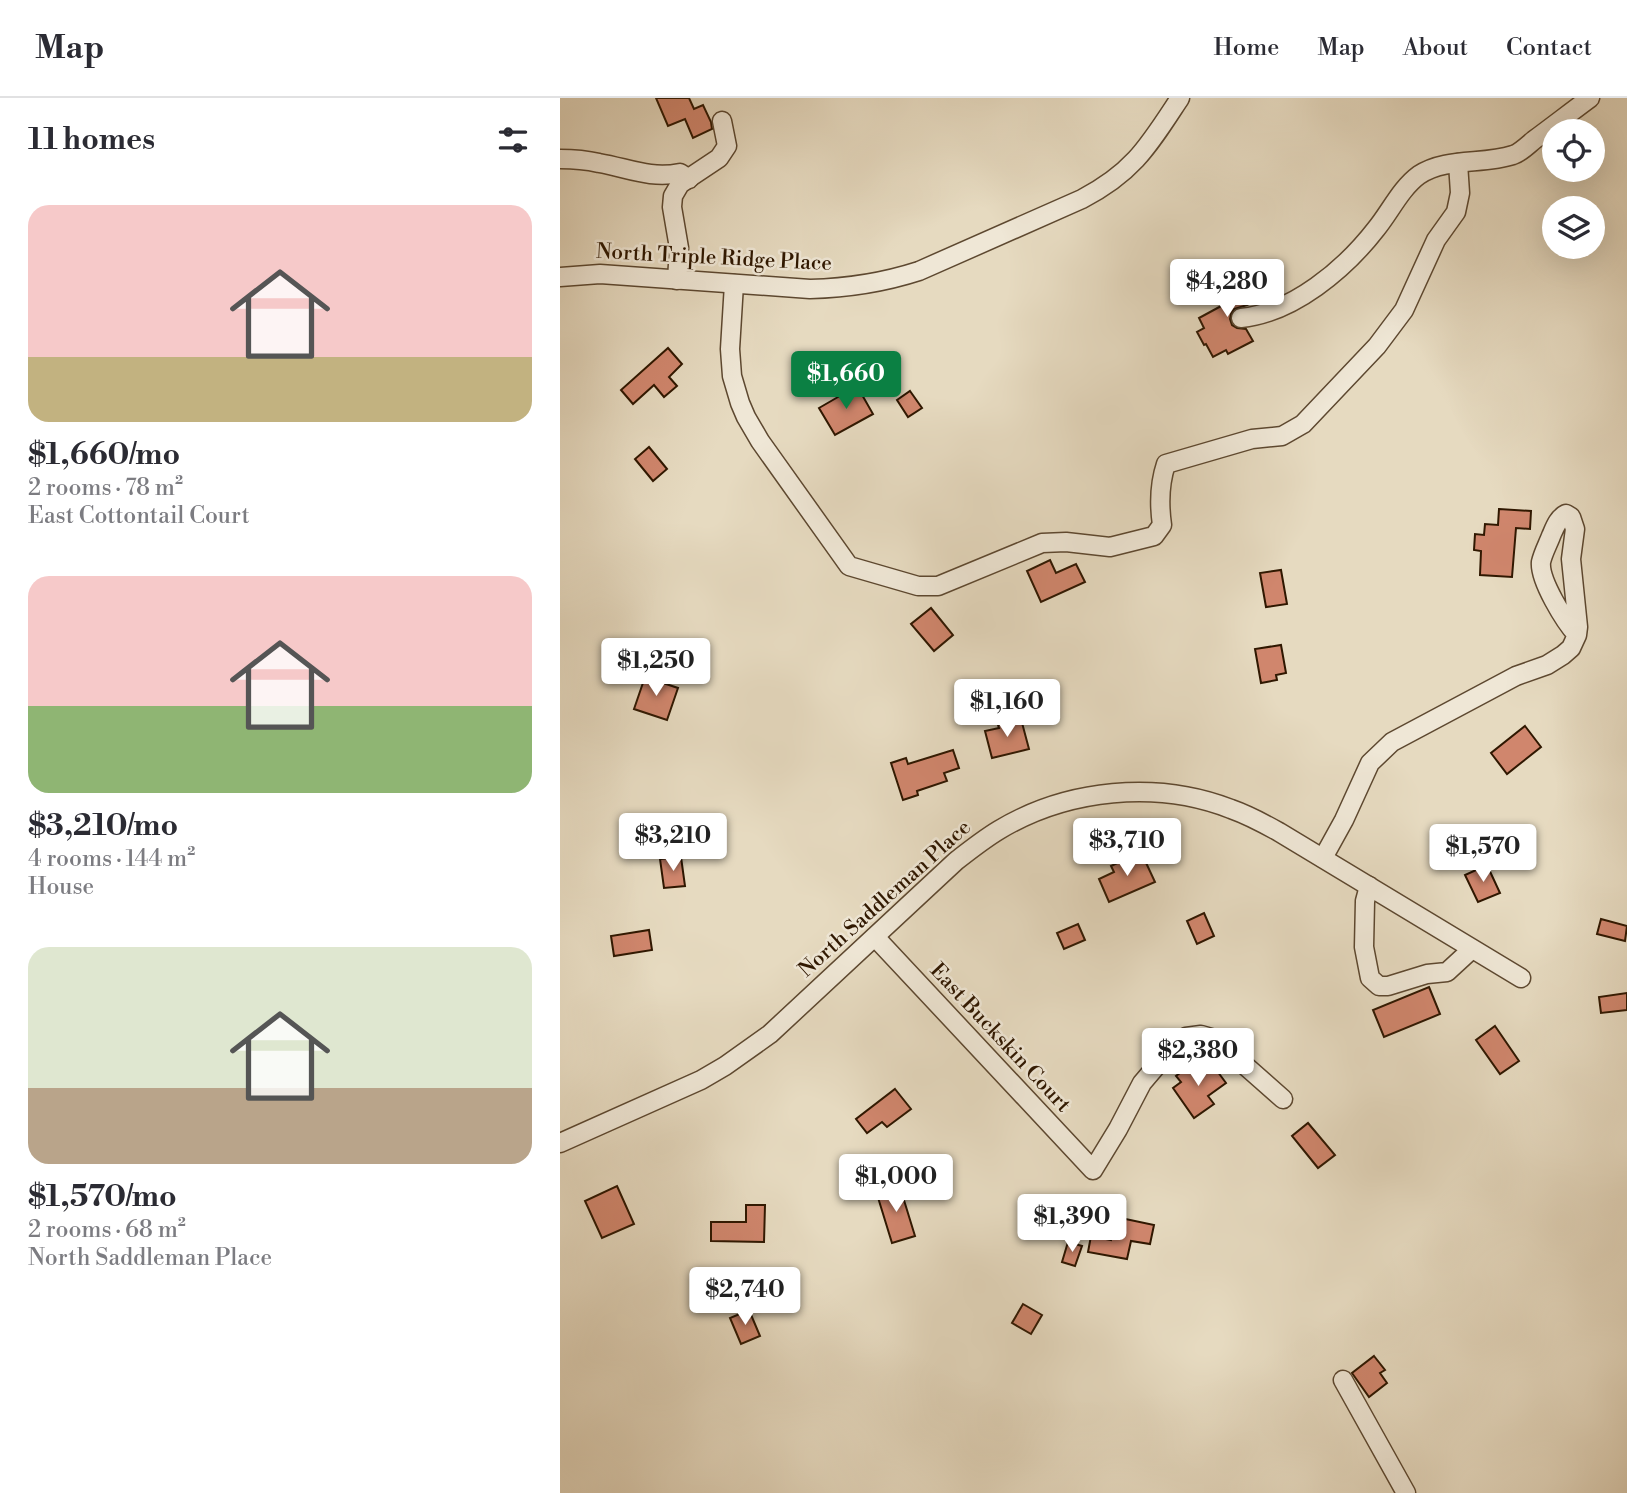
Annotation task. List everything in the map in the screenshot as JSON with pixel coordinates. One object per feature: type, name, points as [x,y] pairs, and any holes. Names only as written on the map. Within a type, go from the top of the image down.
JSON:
[{"type":"street","name":"North Triple Ridge Place","points":[[560,276],[600,274],[810,289],[879,283],[919,271],[1102,188],[1122,175],[1138,159],[1180,98]]},
{"type":"street","points":[[1241,318],[1255,317],[1281,307],[1317,286],[1339,269],[1360,250],[1408,184],[1419,175],[1431,169],[1458,163],[1515,155],[1590,98]]},
{"type":"street","points":[[677,280],[679,248],[672,207],[673,196],[680,184],[719,158],[727,146],[722,121]]},
{"type":"street","points":[[560,159],[600,163],[643,174],[680,173],[689,178]]},
{"type":"street","points":[[734,284],[730,349],[732,376],[746,417],[760,441],[849,566],[918,586],[938,586],[1042,543],[1066,542],[1110,547],[1154,536],[1162,525],[1159,504],[1161,478],[1166,464],[1252,439],[1282,436],[1303,424],[1377,346],[1405,310],[1436,240],[1456,212],[1461,193],[1458,163]]},
{"type":"street","points":[[1323,858],[1370,763],[1392,742],[1516,677],[1555,660],[1570,648],[1577,635],[1578,627],[1572,559],[1576,529],[1571,517],[1566,514],[1561,516],[1555,527],[1541,564],[1550,591],[1577,635]]},
{"type":"street","name":"North Saddleman Place","points":[[560,1143],[701,1080],[725,1066],[771,1034],[956,861],[989,836],[1026,816],[1092,796],[1147,792],[1202,800],[1229,808],[1323,858],[1521,978]]},
{"type":"street","points":[[1369,886],[1365,901],[1364,947],[1370,978],[1378,986],[1447,972],[1472,948]]},
{"type":"street","name":"East Buckskin Court","points":[[875,937],[1093,1170],[1142,1083],[1176,1043],[1186,1037],[1201,1035],[1214,1039],[1283,1099]]},
{"type":"street","points":[[1343,1380],[1406,1493]]},
{"type":"building","points":[[656,98],[689,98],[694,109],[703,105],[712,129],[693,138],[685,119],[668,126]]},
{"type":"building","points":[[1246,275],[1258,299],[1234,309],[1230,319],[1232,325],[1246,329],[1253,341],[1228,354],[1226,350],[1213,357],[1197,332],[1204,328],[1199,318],[1223,305],[1215,291]]},
{"type":"building","points":[[668,348],[682,364],[669,377],[677,386],[664,397],[654,385],[633,404],[621,390]]},
{"type":"building","points":[[857,386],[873,414],[835,435],[819,408]]},
{"type":"building","points":[[910,391],[922,408],[908,417],[897,400]]},
{"type":"building","points":[[649,447],[667,469],[653,481],[635,459]]},
{"type":"building","points":[[1499,509],[1531,511],[1530,529],[1516,528],[1512,577],[1480,575],[1481,551],[1474,550],[1475,534],[1484,535],[1485,524],[1498,525]]},
{"type":"building","points":[[1050,560],[1056,573],[1076,564],[1085,582],[1041,602],[1027,571]]},
{"type":"building","points":[[1281,570],[1287,604],[1266,607],[1260,573]]},
{"type":"building","points":[[931,608],[953,635],[934,651],[911,624]]},
{"type":"building","points":[[1281,645],[1286,673],[1276,675],[1277,680],[1261,683],[1255,649]]},
{"type":"building","points":[[645,677],[678,688],[667,720],[634,709]]},
{"type":"building","points":[[1021,719],[1029,749],[992,758],[985,731]]},
{"type":"building","points":[[1525,726],[1541,747],[1507,774],[1491,753]]},
{"type":"building","points":[[953,750],[959,768],[944,773],[947,781],[917,791],[918,795],[903,800],[891,763],[906,758],[908,764]]},
{"type":"building","points":[[1141,852],[1155,882],[1109,902],[1099,879],[1114,872],[1111,866]]},
{"type":"building","points":[[681,857],[685,886],[664,888],[660,859]]},
{"type":"building","points":[[1487,865],[1500,893],[1478,902],[1465,875]]},
{"type":"building","points":[[1204,913],[1214,936],[1197,944],[1187,921]]},
{"type":"building","points":[[1601,919],[1627,926],[1625,941],[1597,934]]},
{"type":"building","points":[[1078,924],[1085,940],[1064,949],[1057,933]]},
{"type":"building","points":[[649,930],[652,950],[614,956],[611,936]]},
{"type":"building","points":[[1429,987],[1440,1014],[1384,1037],[1373,1010]]},
{"type":"building","points":[[1627,993],[1627,1010],[1601,1013],[1599,997]]},
{"type":"building","points":[[1495,1026],[1519,1061],[1500,1074],[1476,1040]]},
{"type":"building","points":[[1192,1064],[1199,1073],[1212,1064],[1226,1083],[1208,1096],[1214,1104],[1194,1118],[1173,1088],[1181,1082],[1176,1076]]},
{"type":"building","points":[[895,1089],[911,1109],[887,1127],[882,1122],[867,1133],[856,1119]]},
{"type":"building","points":[[1308,1123],[1335,1155],[1318,1168],[1292,1136]]},
{"type":"building","points":[[899,1184],[915,1236],[892,1243],[876,1191]]},
{"type":"building","points":[[617,1186],[634,1224],[602,1238],[585,1201]]},
{"type":"building","points":[[746,1205],[765,1205],[764,1242],[711,1241],[711,1222],[746,1222]]},
{"type":"building","points":[[1116,1217],[1154,1225],[1150,1244],[1131,1241],[1127,1259],[1088,1252],[1091,1236],[1111,1240]]},
{"type":"building","points":[[1068,1242],[1082,1246],[1075,1266],[1062,1262]]},
{"type":"building","points":[[1023,1304],[1042,1315],[1031,1334],[1012,1323]]},
{"type":"building","points":[[749,1310],[760,1336],[741,1344],[730,1318]]},
{"type":"building","points":[[1374,1356],[1385,1370],[1380,1373],[1387,1383],[1369,1397],[1352,1373]]}]
